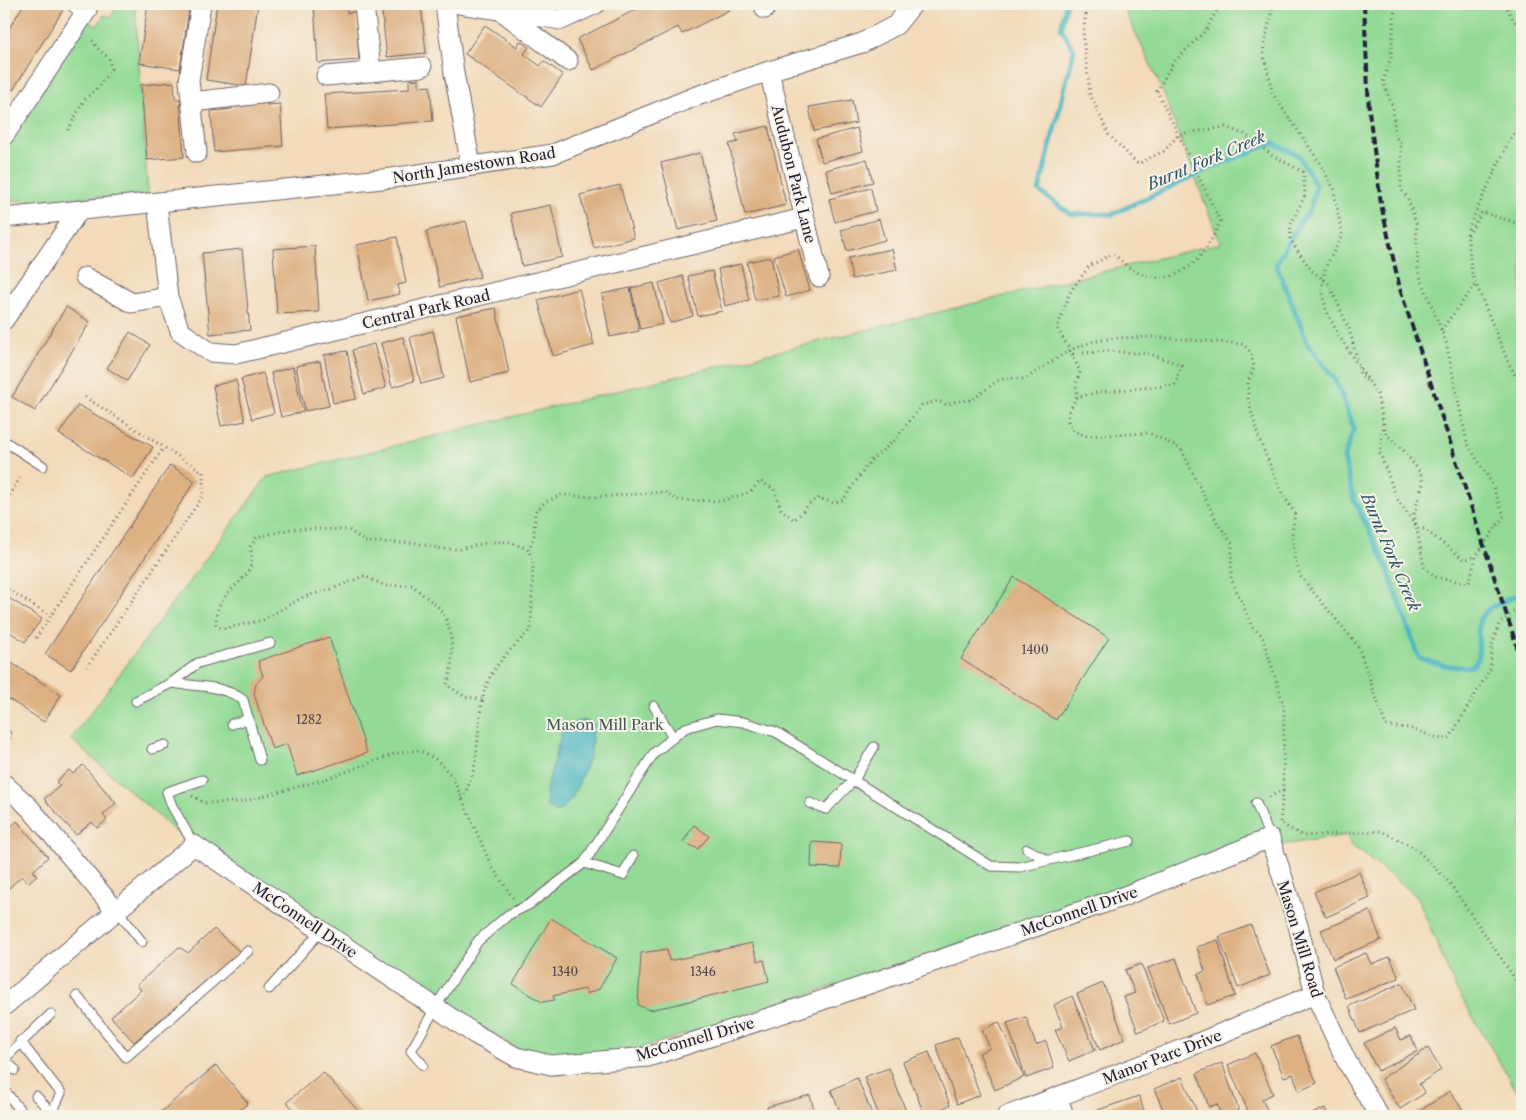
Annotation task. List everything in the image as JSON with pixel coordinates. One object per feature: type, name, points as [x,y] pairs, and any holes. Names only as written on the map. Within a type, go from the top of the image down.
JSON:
[{"type":"street","points":[[197,153],[190,81],[201,4]]},
{"type":"street","points":[[364,4],[371,72]]},
{"type":"street","points":[[445,4],[454,73],[470,166]]},
{"type":"street","points":[[459,4],[561,20],[596,4]]},
{"type":"street","name":"North Jamestown Road","points":[[4,218],[78,212],[392,178],[553,154],[694,97],[769,71],[862,43],[896,25],[912,4]]},
{"type":"street","points":[[500,10],[568,61]]},
{"type":"street","points":[[4,136],[79,12]]},
{"type":"street","points":[[326,76],[422,67]]},
{"type":"street","name":"Audubon Park Lane","points":[[769,71],[819,277]]},
{"type":"street","points":[[192,102],[270,93]]},
{"type":"street","name":"Central Park Road","points":[[157,203],[168,297],[180,331],[210,352],[236,354],[804,218]]},
{"type":"street","points":[[4,320],[78,212]]},
{"type":"street","points":[[85,277],[132,303],[168,297]]},
{"type":"street","points":[[4,784],[29,807],[116,911]]},
{"type":"street","name":"McConnell Drive","points":[[194,844],[474,1034],[516,1057],[551,1064],[648,1057],[808,1005],[1122,897],[1270,838]]},
{"type":"street","name":"Mason Mill Road","points":[[1270,838],[1299,929],[1315,994],[1346,1060],[1379,1116]]},
{"type":"street","points":[[4,1006],[194,844]]},
{"type":"street","name":"Manor Parc Drive","points":[[1007,1116],[1274,1013],[1315,994]]},
{"type":"street","points":[[1058,1097],[1064,1116]]},
{"type":"lane","points":[[4,441],[43,466]]},
{"type":"lane","points":[[136,701],[171,683],[198,664],[270,643]]},
{"type":"lane","points":[[171,683],[212,688],[239,696],[243,700],[260,760]]},
{"type":"lane","points":[[654,706],[672,738]]},
{"type":"lane","points":[[232,724],[249,719]]},
{"type":"lane","points":[[423,1065],[411,1051],[435,1008],[478,941],[494,925],[508,915],[530,904],[584,863],[654,753],[685,728],[718,719],[743,722],[776,732],[991,866],[1020,868],[1130,841]]},
{"type":"lane","points":[[152,749],[165,745]]},
{"type":"lane","points":[[810,803],[826,809],[854,780],[874,747]]},
{"type":"lane","points":[[194,844],[172,806],[167,792],[202,780]]},
{"type":"lane","points":[[1256,803],[1270,838]]},
{"type":"lane","points":[[1027,849],[1047,860]]},
{"type":"lane","points":[[584,863],[623,875],[634,856]]},
{"type":"lane","points":[[116,911],[142,942]]},
{"type":"lane","points":[[269,989],[321,931]]},
{"type":"lane","points":[[77,996],[126,1057],[248,951]]},
{"type":"lane","points":[[15,1070],[4,1059],[20,1041],[51,1014]]},
{"type":"lane","points":[[20,1041],[61,1093],[50,1115],[36,1096]]},
{"type":"lane","points":[[4,1090],[25,1116]]},
{"type":"path","points":[[1087,4],[1083,37],[1090,94],[1109,135],[1138,164],[1164,151],[1179,134],[1225,127],[1244,134],[1272,155],[1304,172],[1305,195],[1290,224],[1290,240],[1311,270],[1329,284],[1349,329],[1357,362]]},
{"type":"path","points":[[1220,4],[1206,30],[1173,63],[1157,91],[1220,221],[1214,237],[1192,266],[1166,279],[1140,274],[1113,254],[1089,266],[1069,294],[1057,328],[1080,372],[1076,383],[1076,397],[1069,411],[1068,421],[1073,431],[1087,436],[1149,433],[1181,449],[1218,524],[1232,543],[1231,578],[1253,628],[1262,635],[1284,706],[1283,790],[1280,823],[1303,836],[1380,831],[1415,848],[1449,882],[1522,989]]},
{"type":"path","points":[[1273,4],[1263,52],[1273,94],[1320,163],[1334,189],[1342,236],[1325,268],[1322,289],[1326,310],[1339,336],[1377,394],[1386,434],[1404,451],[1420,472],[1422,483],[1414,514],[1424,567],[1437,578],[1469,583],[1476,556],[1504,516],[1491,482],[1468,443],[1446,342],[1418,271],[1416,222],[1408,199],[1401,189],[1401,143],[1395,136],[1393,108],[1383,82],[1391,57],[1396,4]]},
{"type":"path","points":[[1505,4],[1514,21],[1522,26]]},
{"type":"path","points":[[68,130],[84,100],[99,86],[111,69],[109,58],[91,41],[85,22],[79,12]]},
{"type":"path","points":[[1522,121],[1510,139],[1467,231],[1472,274],[1508,362],[1522,388]]},
{"type":"path","points":[[1468,236],[1482,212],[1522,225]]},
{"type":"path","points":[[1441,330],[1476,284]]},
{"type":"path","points":[[462,799],[471,779],[475,763],[478,719],[482,699],[490,678],[502,659],[531,629],[533,565],[529,550],[534,536],[535,512],[545,502],[561,495],[596,497],[665,492],[677,500],[722,502],[750,492],[760,481],[774,489],[781,509],[794,520],[806,510],[812,500],[819,498],[833,503],[843,500],[870,461],[895,440],[922,405],[938,401],[947,405],[957,401],[972,400],[997,381],[1006,378],[1025,379],[1071,352],[1114,338],[1152,337],[1243,344],[1251,353],[1254,367],[1248,382],[1248,400],[1268,463],[1295,514],[1292,533],[1295,560],[1301,578],[1358,646],[1386,726],[1409,728],[1438,738],[1449,739],[1487,675],[1492,645],[1499,624],[1513,612],[1522,610]]},
{"type":"path","points":[[1071,352],[1108,351],[1150,354],[1181,365],[1175,385],[1100,392],[1076,397]]},
{"type":"path","points":[[85,398],[204,472],[203,496],[87,667]]},
{"type":"path","points":[[1383,417],[1380,453],[1397,499],[1416,525],[1465,560],[1476,556]]},
{"type":"path","points":[[36,638],[164,447]]},
{"type":"path","points":[[4,504],[20,478]]},
{"type":"path","points":[[482,699],[465,697],[447,684],[452,662],[447,622],[439,608],[421,595],[413,585],[386,586],[364,576],[332,589],[302,597],[262,620],[234,628],[222,629],[216,624],[218,609],[224,597],[251,569],[253,556],[250,547],[257,537],[291,529],[349,530],[366,542],[416,543],[443,549],[460,549],[490,542],[511,542],[529,550]]},
{"type":"path","points":[[4,587],[51,616]]},
{"type":"path","points":[[184,786],[194,799],[205,803],[242,802],[329,778],[397,753],[419,750],[437,760],[452,776],[491,865],[512,898]]},
{"type":"path","points":[[1256,803],[1283,790]]},
{"type":"green space","points":[[118,4],[135,4],[148,195],[4,201],[4,149],[88,21],[97,26],[104,15],[111,17]]},
{"type":"green space","name":"Mason Mill Park","points":[[1122,4],[1522,4],[1522,1100],[1455,987],[1417,896],[1350,844],[1348,835],[1260,848],[559,1075],[192,846],[71,739],[267,477],[1220,243],[1161,87]]},
{"type":"water","points":[[583,720],[594,724],[590,756],[572,799],[557,813],[546,806],[546,790],[563,727]]},
{"type":"building","points":[[24,4],[56,4],[64,8],[13,90],[4,84],[4,37]]},
{"type":"building","points":[[148,4],[190,4],[180,69],[139,63]]},
{"type":"building","points":[[217,4],[258,4],[246,86],[206,80]]},
{"type":"building","points":[[314,4],[346,4],[347,13],[356,12],[359,60],[318,63]]},
{"type":"building","points":[[381,4],[421,4],[426,53],[387,57]]},
{"type":"building","points":[[647,4],[726,4],[729,10],[682,34],[678,27],[593,70],[577,39]]},
{"type":"building","points":[[485,25],[517,47],[520,41],[529,47],[524,54],[540,66],[544,61],[563,75],[541,107],[465,54]]},
{"type":"building","points":[[419,79],[419,87],[430,86],[433,121],[327,129],[324,94],[409,89],[409,80]]},
{"type":"building","points":[[174,82],[175,99],[180,99],[184,157],[147,160],[141,85]]},
{"type":"building","points":[[267,99],[267,105],[280,104],[283,146],[214,152],[211,111],[232,109],[232,102]]},
{"type":"building","points":[[852,100],[856,123],[814,131],[809,107]]},
{"type":"building","points":[[768,126],[786,205],[745,215],[729,144],[738,142],[735,134]]},
{"type":"building","points":[[857,128],[863,151],[822,162],[816,139]]},
{"type":"building","points":[[700,153],[717,221],[678,230],[661,163]]},
{"type":"building","points":[[867,159],[873,182],[832,193],[826,170]]},
{"type":"building","points":[[620,185],[634,238],[594,248],[580,195]]},
{"type":"building","points":[[871,188],[876,211],[835,222],[829,199]]},
{"type":"building","points":[[551,205],[562,257],[522,266],[511,213]]},
{"type":"building","points":[[879,219],[885,240],[847,251],[841,230]]},
{"type":"building","points":[[466,221],[480,277],[440,287],[426,231]]},
{"type":"building","points":[[397,237],[406,283],[398,285],[400,294],[368,301],[357,245]]},
{"type":"building","points":[[315,246],[319,312],[277,314],[273,249]]},
{"type":"building","points":[[242,249],[250,330],[210,334],[202,253]]},
{"type":"building","points":[[798,249],[810,290],[786,297],[774,256]]},
{"type":"building","points":[[892,249],[897,270],[852,279],[848,258]]},
{"type":"building","points":[[771,257],[779,296],[755,300],[747,262]]},
{"type":"building","points":[[741,264],[749,300],[725,306],[718,269]]},
{"type":"building","points":[[712,271],[722,311],[698,316],[688,276]]},
{"type":"building","points":[[683,276],[693,316],[670,323],[659,283]]},
{"type":"building","points":[[654,283],[663,324],[640,329],[631,288]]},
{"type":"building","points":[[630,288],[639,331],[610,337],[602,294]]},
{"type":"building","points":[[579,289],[594,345],[553,356],[538,300]]},
{"type":"building","points":[[66,307],[90,322],[35,411],[12,397]]},
{"type":"building","points":[[496,308],[509,373],[470,382],[456,316]]},
{"type":"building","points":[[433,331],[444,378],[421,384],[410,337]]},
{"type":"building","points":[[130,332],[150,345],[127,381],[107,368]]},
{"type":"building","points":[[403,337],[414,381],[392,387],[381,343]]},
{"type":"building","points":[[374,344],[386,388],[364,394],[352,350]]},
{"type":"building","points":[[347,351],[356,399],[333,403],[324,355]]},
{"type":"building","points":[[320,361],[329,406],[305,411],[296,366]]},
{"type":"building","points":[[293,367],[303,412],[281,417],[271,373]]},
{"type":"building","points":[[263,373],[274,413],[252,419],[241,379]]},
{"type":"building","points":[[236,380],[245,421],[221,426],[213,386]]},
{"type":"building","points":[[78,405],[153,447],[133,478],[59,434]]},
{"type":"building","points":[[170,465],[195,481],[71,670],[45,654]]},
{"type":"building","points":[[1014,577],[1109,638],[1056,720],[961,659]]},
{"type":"building","points":[[4,595],[42,619],[25,642],[4,628]]},
{"type":"building","points":[[329,637],[367,753],[297,776],[287,744],[272,749],[254,694],[256,684],[263,676],[258,661]]},
{"type":"building","points":[[4,658],[61,695],[44,722],[4,696]]},
{"type":"building","points":[[83,765],[116,803],[103,815],[107,820],[97,828],[92,822],[76,835],[44,799],[60,786],[56,782],[69,770],[73,774]]},
{"type":"building","points":[[17,821],[48,857],[33,871],[37,875],[28,883],[22,876],[9,888],[4,883],[4,833]]},
{"type":"building","points":[[694,825],[709,836],[698,849],[683,842]]},
{"type":"building","points":[[812,842],[841,844],[840,868],[811,867]]},
{"type":"building","points":[[1359,872],[1370,898],[1326,917],[1314,892]]},
{"type":"building","points":[[1370,911],[1381,940],[1333,959],[1321,930]]},
{"type":"building","points":[[551,918],[617,958],[599,989],[587,994],[585,989],[553,996],[555,1000],[542,1002],[513,984]]},
{"type":"building","points":[[1251,925],[1270,975],[1238,988],[1219,937]]},
{"type":"building","points":[[214,929],[240,952],[134,1042],[111,1017],[141,990],[137,985],[179,947],[188,953]]},
{"type":"building","points":[[1218,940],[1235,996],[1207,1005],[1198,974],[1205,971],[1197,947]]},
{"type":"building","points":[[752,943],[758,961],[764,960],[769,981],[649,1010],[638,1005],[641,953],[667,949],[669,961]]},
{"type":"building","points":[[1366,953],[1371,964],[1390,957],[1399,978],[1346,999],[1333,967]]},
{"type":"building","points":[[1176,958],[1196,1013],[1169,1024],[1148,968]]},
{"type":"building","points":[[1141,964],[1164,1021],[1138,1032],[1124,997],[1135,993],[1125,970]]},
{"type":"building","points":[[1103,983],[1125,1039],[1100,1050],[1077,994]]},
{"type":"building","points":[[1402,983],[1414,1010],[1360,1033],[1349,1006]]},
{"type":"building","points":[[1072,996],[1095,1050],[1069,1061],[1055,1030],[1063,1027],[1054,1005]]},
{"type":"building","points":[[1026,1017],[1036,1045],[1046,1041],[1054,1068],[1026,1078],[1007,1023]]},
{"type":"building","points":[[999,1022],[1024,1077],[995,1090],[979,1053],[990,1048],[982,1030]]},
{"type":"building","points":[[1395,1028],[1401,1040],[1411,1036],[1418,1051],[1378,1071],[1364,1043]]},
{"type":"building","points":[[1297,1036],[1317,1083],[1299,1091],[1293,1074],[1284,1077],[1271,1046]]},
{"type":"building","points":[[958,1037],[980,1095],[957,1104],[936,1045]]},
{"type":"building","points":[[1428,1048],[1441,1070],[1419,1084],[1425,1093],[1400,1109],[1381,1079]]},
{"type":"building","points":[[929,1052],[950,1105],[925,1116],[903,1062]]},
{"type":"building","points":[[1255,1053],[1273,1094],[1262,1099],[1267,1110],[1250,1116],[1228,1065]]},
{"type":"building","points":[[1222,1063],[1239,1111],[1224,1116],[1221,1116],[1217,1104],[1209,1107],[1197,1073]]},
{"type":"building","points":[[216,1065],[248,1103],[233,1116],[156,1116]]},
{"type":"building","points":[[889,1068],[908,1116],[879,1116],[864,1077]]},
{"type":"building","points":[[323,1072],[363,1116],[299,1116],[287,1102]]},
{"type":"building","points":[[1182,1077],[1199,1116],[1166,1116],[1154,1089]]},
{"type":"building","points":[[857,1078],[873,1116],[842,1116],[831,1090]]},
{"type":"building","points":[[1450,1091],[1467,1116],[1412,1116]]},
{"type":"building","points":[[810,1095],[816,1116],[769,1116],[767,1107]]},
{"type":"building","points":[[1139,1096],[1146,1116],[1096,1116],[1095,1111]]},
{"type":"building","points":[[1325,1108],[1329,1116],[1308,1116]]},
{"type":"waterway","name":"Burnt Fork Creek","points":[[1066,4],[1061,28],[1074,50],[1039,191],[1071,214],[1113,214],[1217,165],[1273,143],[1298,155],[1316,185],[1310,210],[1299,224],[1276,264],[1308,344],[1336,381],[1354,428],[1344,458],[1354,500],[1386,565],[1419,658],[1452,666],[1472,666],[1479,657],[1478,629],[1483,614],[1489,609],[1522,593]]},
{"type":"railway","points":[[1364,4],[1369,111],[1381,204],[1400,289],[1522,662]]}]
